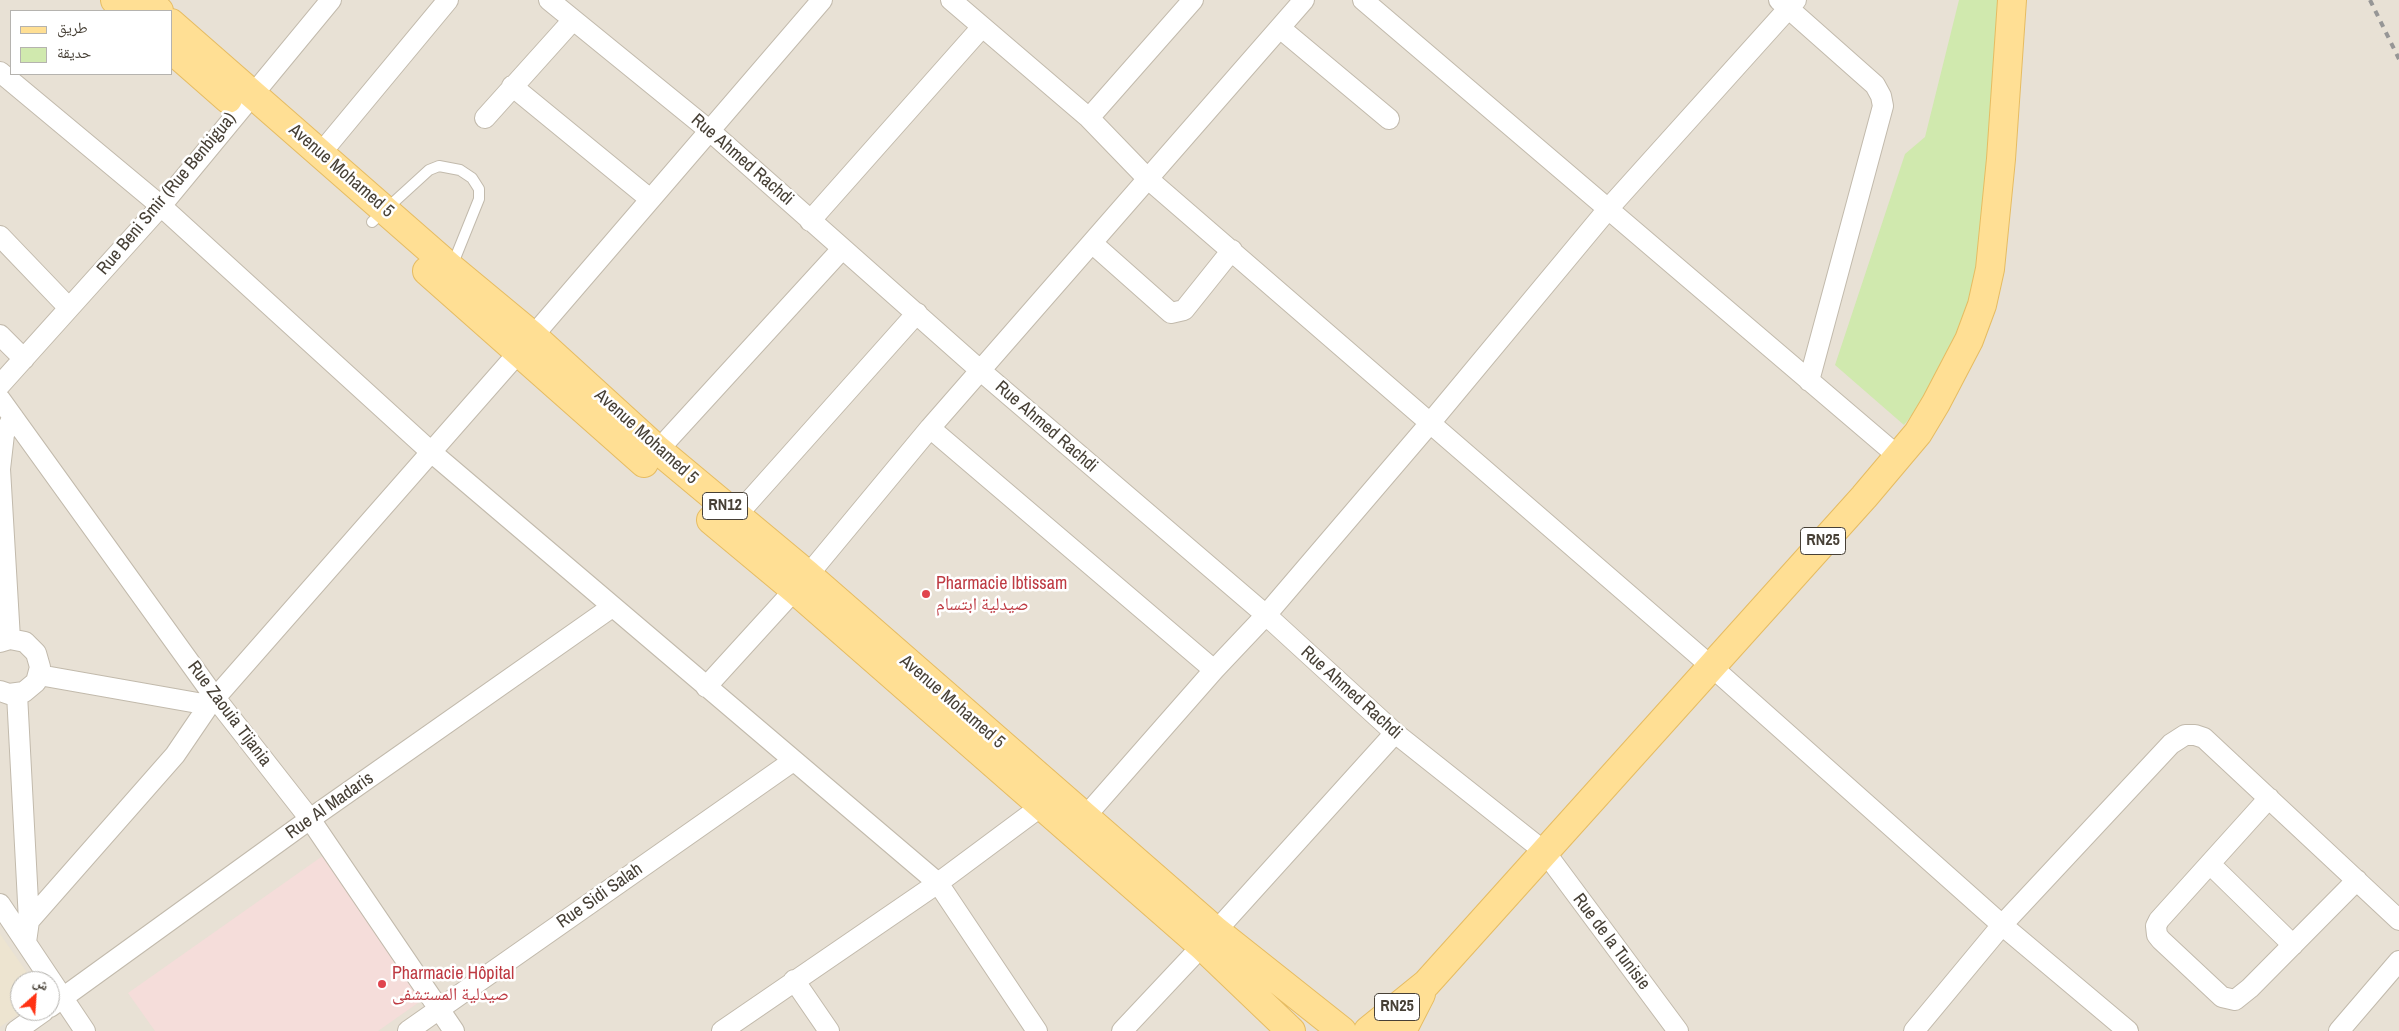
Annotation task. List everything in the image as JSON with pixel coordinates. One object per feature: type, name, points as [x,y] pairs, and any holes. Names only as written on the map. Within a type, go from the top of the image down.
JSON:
[{"type":"main road","points":[[115,0],[127,10]]},
{"type":"main road","points":[[146,0],[158,10]]},
{"type":"main road","name":"RN25","points":[[1368,1031],[1426,984],[1712,667],[1899,457],[1918,433],[1954,372],[1969,340],[1982,305],[1990,268],[1996,222],[2012,0]]},
{"type":"main road","name":"Avenue Mohamed 5","points":[[172,24],[246,102],[526,344],[652,457],[801,582],[1209,939],[1263,1003],[1291,1031]]},
{"type":"main road","name":"Avenue Mohamed 5","points":[[172,50],[321,153],[379,216]]},
{"type":"main road","name":"Avenue Mohamed 5","points":[[652,457],[736,516],[801,582]]},
{"type":"main road","name":"Avenue Mohamed 5","points":[[1209,939],[1283,985],[1342,1031]]},
{"type":"main road","name":"RN25","points":[[1402,1031],[1426,984]]},
{"type":"street","name":"Rue Beni Smir (Rue Benbigua)","points":[[0,385],[161,206],[331,0]]},
{"type":"street","points":[[321,153],[448,0]]},
{"type":"street","name":"Rue Ahmed Rachdi","points":[[549,0],[710,131],[981,371],[1266,616],[1395,733],[1544,852]]},
{"type":"street","points":[[29,921],[175,755],[212,702],[526,344],[822,0]]},
{"type":"street","points":[[951,0],[1089,118],[1148,178],[1432,422],[1712,667],[2002,925],[2128,1031]]},
{"type":"street","points":[[1089,118],[1194,0]]},
{"type":"street","points":[[706,687],[801,582],[930,428],[1304,0]]},
{"type":"street","points":[[1363,0],[1899,457]]},
{"type":"street","points":[[1078,825],[1214,670],[1266,616],[1432,422],[1608,209],[1788,3],[1875,85],[1882,96],[1883,106],[1876,139],[1809,381]]},
{"type":"street","points":[[485,118],[573,20]]},
{"type":"street","points":[[810,220],[982,27]]},
{"type":"street","points":[[1280,28],[1389,118]]},
{"type":"street","points":[[0,72],[161,206],[430,452],[938,883],[1037,1031]]},
{"type":"street","points":[[512,86],[650,199]]},
{"type":"street","points":[[0,236],[69,308]]},
{"type":"street","points":[[1092,243],[1171,313],[1184,310],[1232,250]]},
{"type":"street","points":[[652,457],[842,249]]},
{"type":"street","points":[[736,516],[917,313]]},
{"type":"street","points":[[0,335],[24,359]]},
{"type":"street","name":"Rue Zaouia Tijania","points":[[0,399],[212,702],[310,819],[454,1031]]},
{"type":"street","points":[[13,417],[4,434],[0,469],[5,641],[18,640],[32,647],[39,660],[39,675],[30,687],[8,692],[29,921],[26,942]]},
{"type":"street","points":[[930,428],[1214,670]]},
{"type":"street","name":"Rue Al Madaris","points":[[60,999],[310,819],[612,607]]},
{"type":"street","points":[[39,675],[212,702]]},
{"type":"street","points":[[1122,1031],[1209,939],[1395,733]]},
{"type":"street","points":[[1914,1031],[2002,925],[2178,738],[2195,735],[2204,738],[2399,920]]},
{"type":"street","name":"Rue Sidi Salah","points":[[408,1031],[793,761]]},
{"type":"street","points":[[2269,798],[2159,920],[2156,931],[2161,940],[2222,997],[2235,1000],[2246,992],[2357,880]]},
{"type":"street","points":[[722,1031],[938,883],[1049,800]]},
{"type":"street","name":"Rue de la Tunisie","points":[[1544,852],[1678,1031]]},
{"type":"street","points":[[2210,864],[2292,945]]},
{"type":"street","points":[[0,904],[26,942],[40,971]]},
{"type":"street","points":[[2339,1031],[2399,961]]},
{"type":"street","points":[[794,980],[829,1031]]},
{"type":"street","points":[[60,1006],[85,1031]]},
{"type":"street","points":[[16,1031],[30,1021]]},
{"type":"lane","points":[[379,216],[429,170],[448,167],[460,170],[472,178],[479,190],[479,199],[447,277]]},
{"type":"shaded area","points":[[0,0],[2399,0],[2399,1031],[0,1031]]},
{"type":"shaded area","points":[[324,855],[425,998],[378,1031],[155,1031],[128,993]]},
{"type":"shaded area","points":[[0,934],[26,971],[10,971],[10,1020],[0,1027]]},
{"type":"green space","points":[[1959,0],[2008,0],[1978,298],[1943,374],[1904,425],[1835,365],[1905,154],[1925,137]]},
{"type":"railway","points":[[2370,0],[2399,59]]},
{"type":"place","name":"Pharmacie Ibtissam صيدلية ابتسام","points":[[926,594]]},
{"type":"place","name":"Pharmacie Hôpital صيدلية المستشفى","points":[[382,984]]}]
